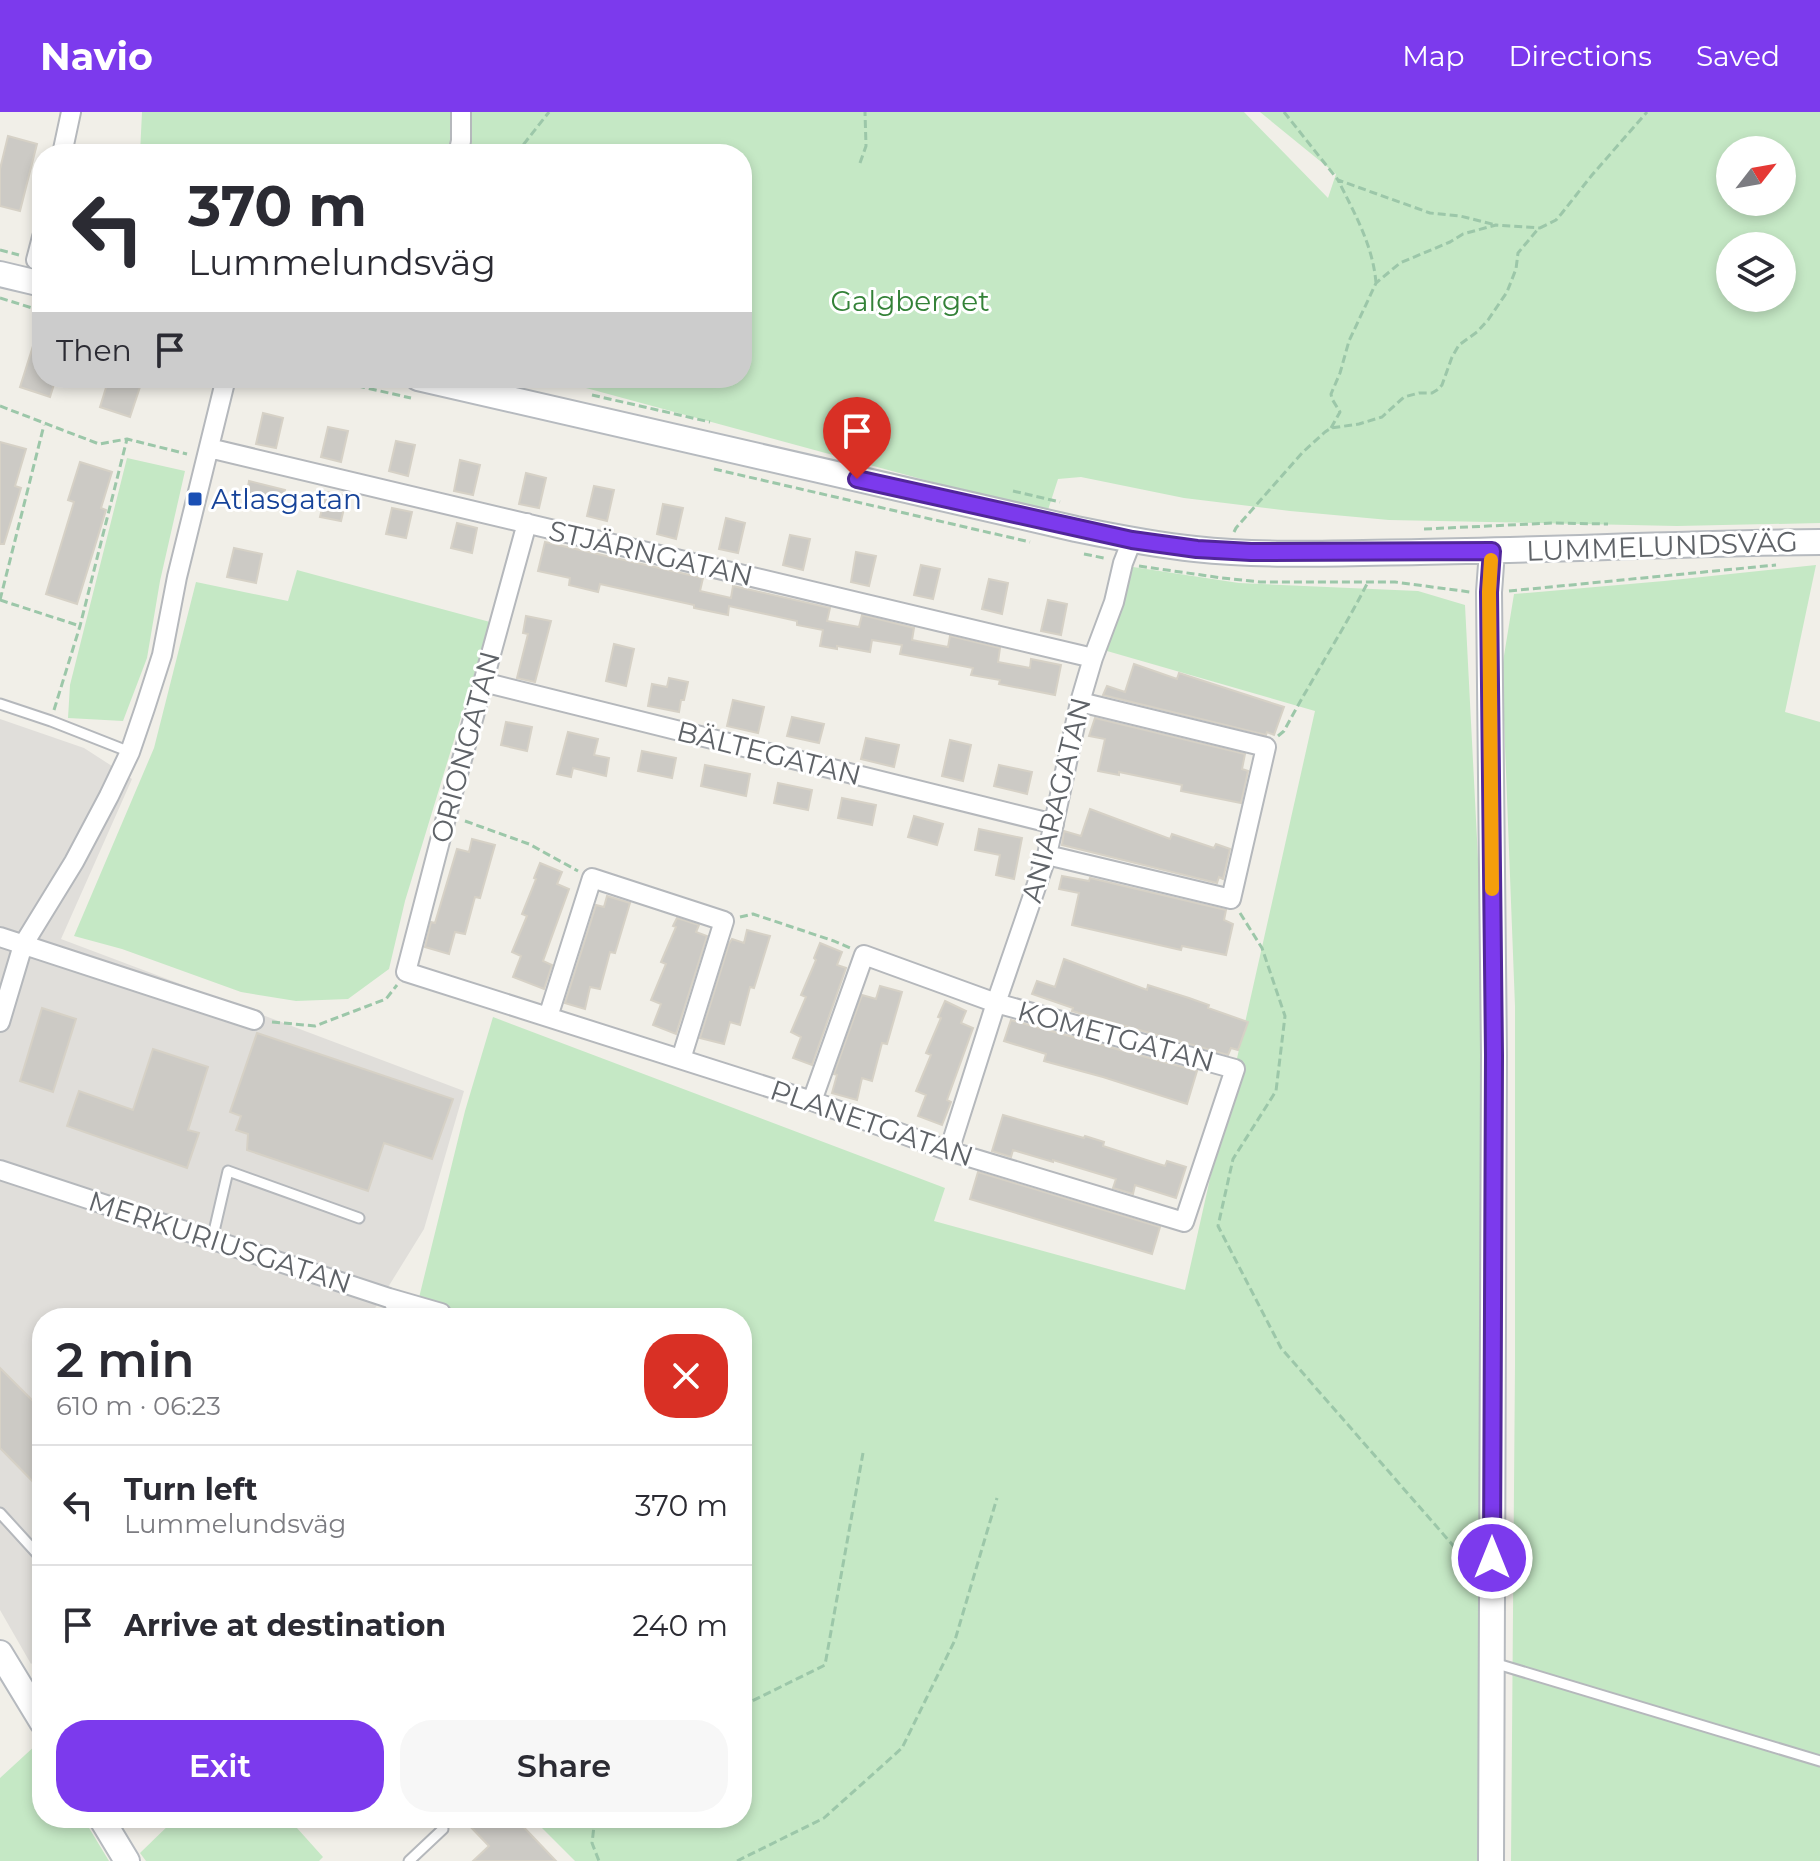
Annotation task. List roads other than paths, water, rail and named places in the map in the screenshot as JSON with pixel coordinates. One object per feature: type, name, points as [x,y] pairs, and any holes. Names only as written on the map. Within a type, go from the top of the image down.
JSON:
[{"type":"main road","points":[[0,274],[32,282]]},
{"type":"main road","name":"LUMMELUNDSVÄG","points":[[461,388],[973,506],[1132,540],[1197,549],[1492,551],[1694,543],[1820,542]]},
{"type":"main road","points":[[1491,1861],[1494,1055],[1489,592],[1492,551]]},
{"type":"main road","points":[[0,1653],[32,1704]]},
{"type":"main road","points":[[107,1828],[127,1861]]},
{"type":"street","points":[[64,144],[71,112]]},
{"type":"street","points":[[460,144],[461,112]]},
{"type":"street","points":[[0,1022],[23,945],[74,862],[130,752],[162,655],[177,577],[224,388]]},
{"type":"street","name":"STJÄRNGATAN","points":[[208,453],[527,523],[1093,658]]},
{"type":"street","name":"ORIONGATAN","points":[[406,972],[527,523]]},
{"type":"street","name":"ANIARAGATAN","points":[[949,1151],[1047,855],[1080,702],[1132,540]]},
{"type":"street","name":"BÄLTEGATAN","points":[[483,682],[1054,824]]},
{"type":"street","points":[[1047,855],[1231,899],[1266,747],[1080,702]]},
{"type":"street","points":[[548,1017],[592,878],[724,921],[681,1059]]},
{"type":"street","points":[[0,937],[254,1020]]},
{"type":"street","name":"KOMETGATAN","points":[[812,1101],[864,955],[996,1003],[1235,1069]]},
{"type":"street","name":"PLANETGATAN","points":[[406,972],[812,1101],[949,1151],[1184,1222],[1235,1069]]},
{"type":"street","name":"MERKURIUSGATAN","points":[[0,1170],[424,1308]]},
{"type":"lane","points":[[0,704],[130,752]]},
{"type":"lane","points":[[212,1240],[228,1171],[359,1218]]},
{"type":"lane","points":[[389,1298],[391,1308]]},
{"type":"lane","points":[[0,1513],[32,1548]]},
{"type":"lane","points":[[1492,1663],[1820,1761]]},
{"type":"lane","points":[[409,1861],[443,1829]]},
{"type":"place","name":"Atlasgatan","points":[[195,499]]},
{"type":"park label","name":"Galgberget","points":[[910,301]]}]
